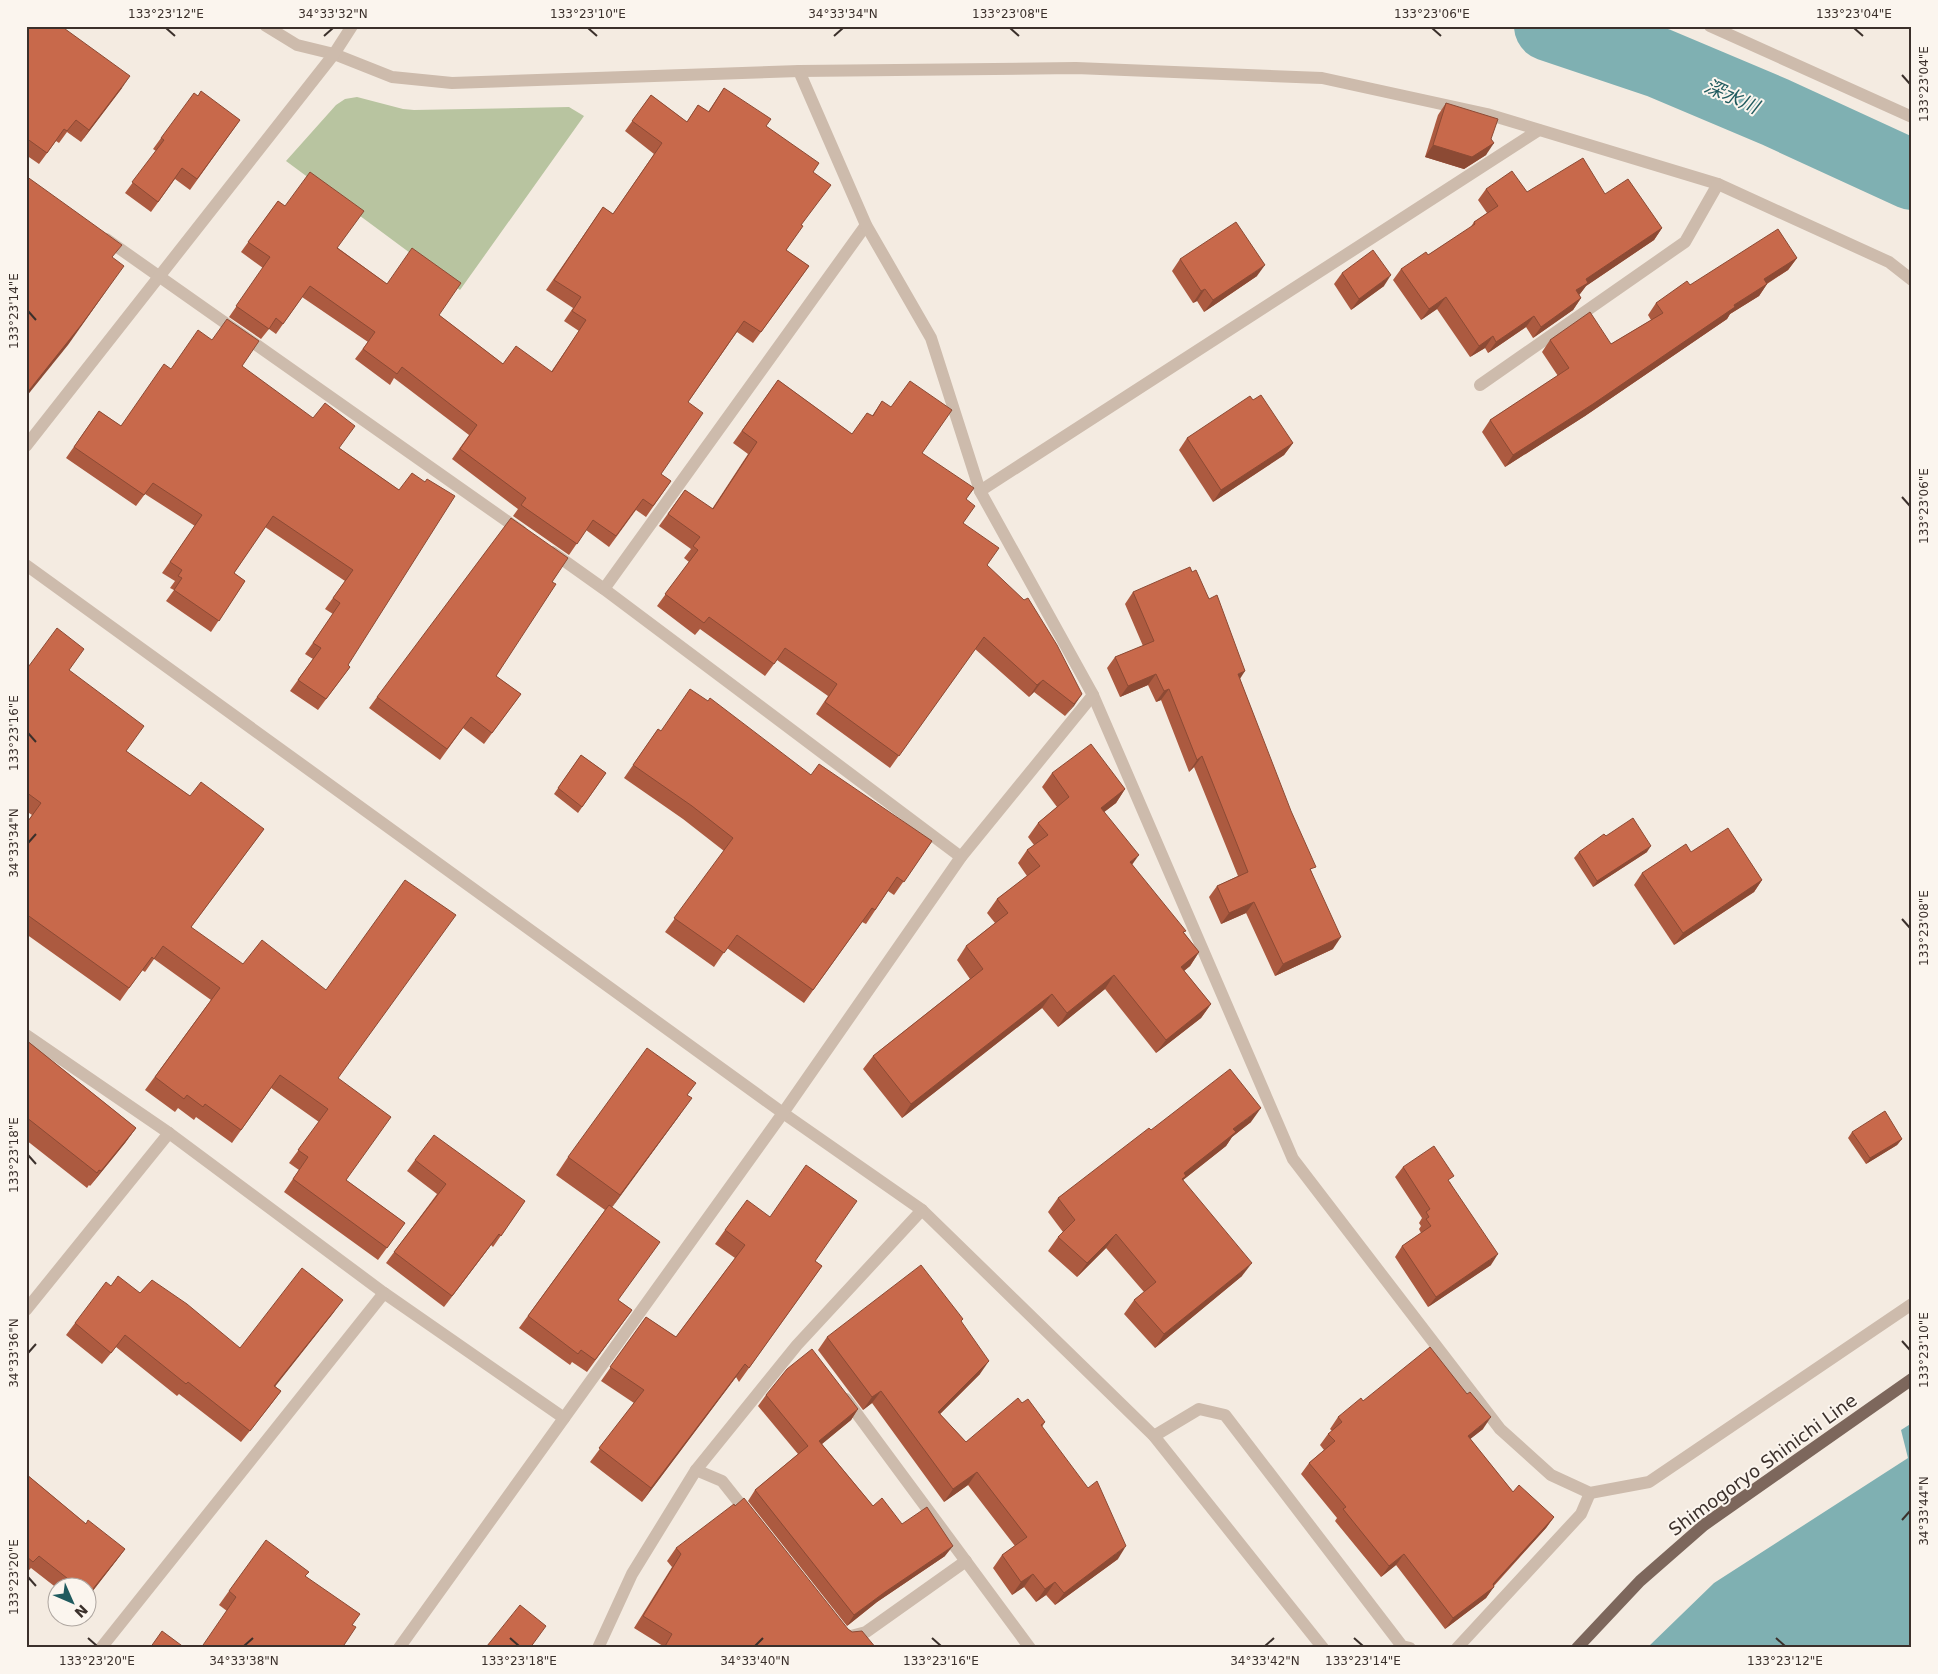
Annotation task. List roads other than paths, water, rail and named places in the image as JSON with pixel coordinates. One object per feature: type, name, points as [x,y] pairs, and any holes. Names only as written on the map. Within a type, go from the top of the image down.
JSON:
[{"type":"main road","name":"Shimogoryo Shinichi Line","points":[[1577,1648],[1640,1581],[1704,1525],[1912,1379]]},
{"type":"street","points":[[266,26],[298,45],[334,54],[392,77],[452,83],[799,72],[1076,68],[1322,78],[1487,114],[1718,184],[1889,262],[1912,280]]},
{"type":"street","points":[[26,446],[334,54],[352,26]]},
{"type":"street","points":[[1710,26],[1911,116]]},
{"type":"street","points":[[799,72],[866,224],[931,338],[980,491],[1093,695],[1293,1159],[1500,1429],[1551,1475],[1590,1493],[1649,1482],[1912,1304]]},
{"type":"street","points":[[980,491],[1539,130]]},
{"type":"street","points":[[1480,385],[1685,242],[1718,184]]},
{"type":"street","points":[[604,588],[866,224]]},
{"type":"street","points":[[96,232],[604,588],[961,857]]},
{"type":"street","points":[[26,565],[783,1113],[922,1210],[1154,1436],[1323,1648]]},
{"type":"street","points":[[399,1648],[783,1113],[961,857],[1093,695]]},
{"type":"street","points":[[26,1035],[169,1133],[384,1293],[564,1418]]},
{"type":"street","points":[[26,1310],[169,1133]]},
{"type":"street","points":[[598,1648],[632,1574],[696,1470],[797,1345],[922,1210]]},
{"type":"street","points":[[101,1648],[384,1293]]},
{"type":"street","points":[[797,1345],[809,1353]]},
{"type":"street","points":[[838,1388],[1030,1648]]},
{"type":"street","points":[[1154,1436],[1199,1409],[1224,1415],[1402,1646],[1410,1648]]},
{"type":"street","points":[[696,1470],[722,1481],[759,1528]]},
{"type":"street","points":[[1457,1648],[1582,1514],[1590,1493]]},
{"type":"street","points":[[838,1629],[845,1637],[866,1632],[966,1561]]},
{"type":"water","points":[[1912,1423],[1912,1648],[1647,1648],[1714,1583],[1908,1458],[1901,1430]]},
{"type":"waterway","name":"深水川","points":[[1549,26],[1659,63],[1775,112],[1912,175]]}]
